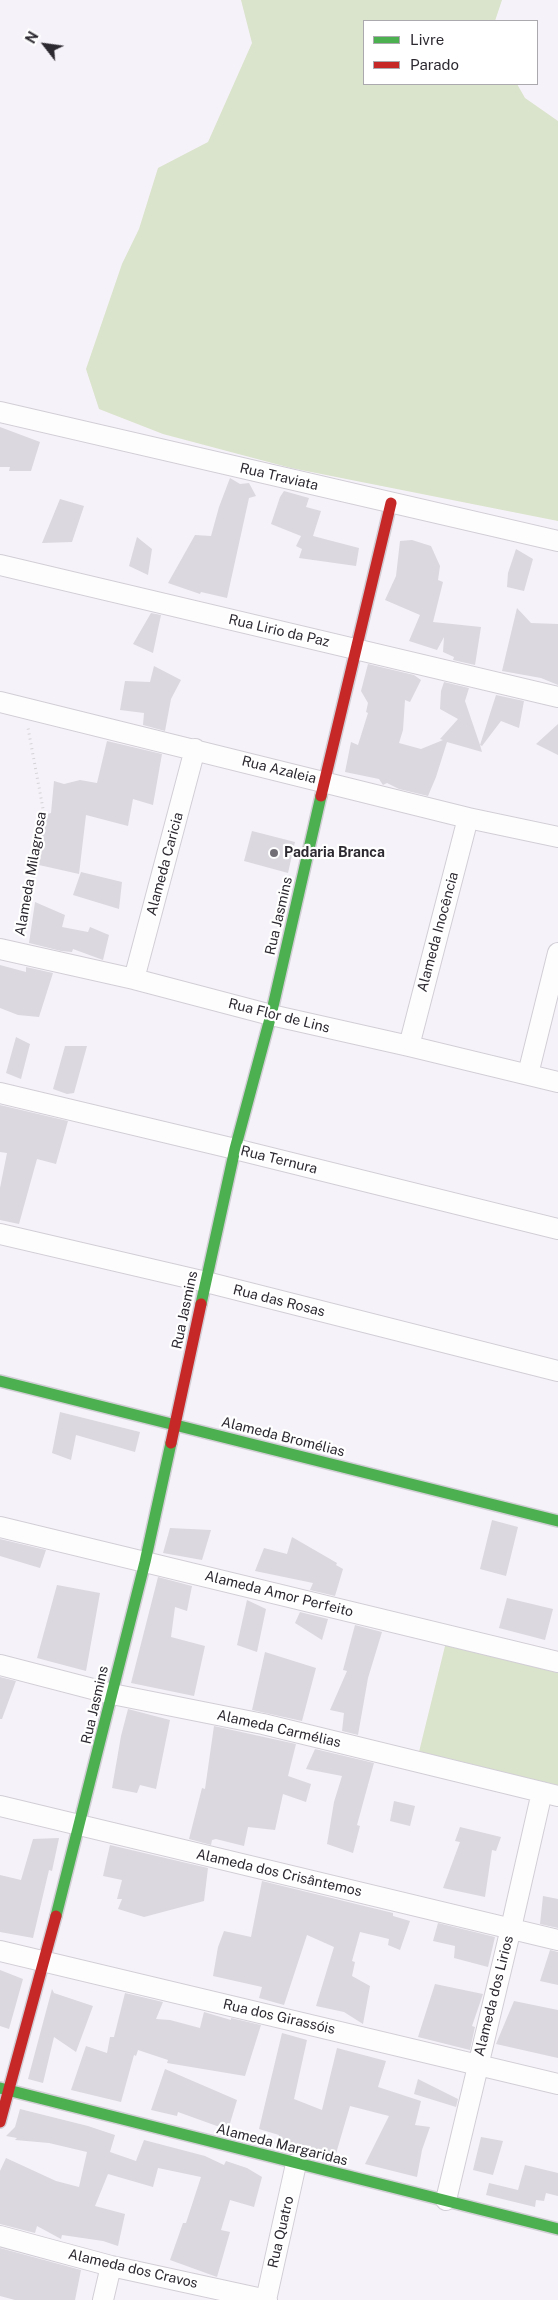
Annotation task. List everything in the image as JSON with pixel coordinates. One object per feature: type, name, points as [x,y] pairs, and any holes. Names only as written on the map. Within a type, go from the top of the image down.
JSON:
[{"type":"street","name":"Rua Traviata","points":[[0,412],[391,504],[558,541]]},
{"type":"street","name":"Rua Jasmins","points":[[0,2122],[4,2089],[44,1961],[80,1826],[145,1562],[236,1149],[326,782],[355,649],[391,504]]},
{"type":"street","name":"Rua Lirio da Paz","points":[[0,565],[558,697]]},
{"type":"street","name":"Rua Azaleia","points":[[0,702],[468,818],[558,837]]},
{"type":"street","name":"Alameda Caricia","points":[[134,979],[195,749]]},
{"type":"street","name":"Alameda Inocência","points":[[409,1046],[468,818]]},
{"type":"street","name":"Rua Flor de Lins","points":[[9,951],[134,979],[270,1015],[558,1082]]},
{"type":"street","points":[[528,1074],[558,953]]},
{"type":"street","name":"Rua Ternura","points":[[0,1094],[236,1149],[558,1229]]},
{"type":"street","name":"Rua das Rosas","points":[[0,1234],[206,1282],[558,1371]]},
{"type":"street","name":"Alameda Bromélias","points":[[0,1381],[558,1521]]},
{"type":"street","name":"Alameda Amor Perfeito","points":[[0,1527],[558,1662]]},
{"type":"street","name":"Alameda Carmélias","points":[[0,1665],[112,1694],[263,1724],[550,1794]]},
{"type":"street","name":"Alameda dos Lirios","points":[[446,2200],[511,1928],[550,1794]]},
{"type":"street","name":"Alameda dos Crisântemos","points":[[0,1806],[558,1940]]},
{"type":"street","name":"Rua dos Girassóis","points":[[0,1951],[558,2084]]},
{"type":"street","name":"Alameda Margaridas","points":[[4,2089],[558,2229]]},
{"type":"street","name":"Rua Quatro","points":[[259,2299],[296,2164]]},
{"type":"street","name":"Alameda dos Cravos","points":[[0,2236],[111,2266],[259,2299]]},
{"type":"street","points":[[103,2300],[111,2266]]},
{"type":"path","name":"Alameda Milagrosa","points":[[9,951],[44,814],[24,707]]},
{"type":"green space","points":[[241,0],[502,0],[495,20],[363,20],[363,85],[518,85],[525,98],[558,121],[558,521],[291,468],[163,434],[99,409],[86,369],[122,264],[139,229],[158,168],[208,142],[252,43]]},
{"type":"green space","points":[[446,1642],[558,1668],[558,1791],[418,1756]]},
{"type":"building","points":[[0,427],[40,442],[31,471],[9,471],[10,467],[0,467]]},
{"type":"building","points":[[230,478],[240,484],[249,483],[256,496],[249,498],[227,598],[201,592],[200,594],[168,583],[195,535],[211,536]]},
{"type":"building","points":[[284,491],[309,498],[306,507],[321,511],[313,536],[359,548],[356,566],[299,558],[302,549],[296,546],[301,536],[271,524],[280,497]]},
{"type":"building","points":[[60,499],[84,506],[72,542],[42,543]]},
{"type":"building","points":[[137,537],[152,549],[148,575],[129,566]]},
{"type":"building","points":[[412,540],[431,546],[440,566],[438,580],[443,582],[433,622],[481,627],[475,665],[453,660],[454,657],[443,652],[444,637],[437,650],[409,641],[420,615],[385,600],[396,576],[400,541]]},
{"type":"building","points":[[516,549],[533,559],[524,591],[507,587],[508,573]]},
{"type":"building","points":[[517,608],[531,623],[558,624],[558,685],[541,678],[502,671]]},
{"type":"building","points":[[151,613],[161,615],[153,653],[133,644]]},
{"type":"building","points":[[368,664],[414,675],[421,680],[410,702],[405,700],[403,730],[399,743],[421,749],[443,740],[440,739],[458,719],[440,709],[441,691],[444,682],[469,688],[465,701],[482,752],[447,742],[428,796],[399,789],[387,783],[383,785],[379,779],[345,772],[351,742],[358,745],[368,713],[366,712],[368,703],[361,691]]},
{"type":"building","points":[[154,666],[181,680],[171,699],[165,731],[143,725],[144,713],[120,710],[125,681],[150,682]]},
{"type":"building","points":[[496,695],[524,701],[519,728],[501,721],[482,746],[480,745]]},
{"type":"building","points":[[558,724],[558,755],[536,744]]},
{"type":"building","points":[[107,741],[162,754],[153,805],[133,799],[128,826],[86,815],[79,874],[39,865],[37,857],[47,814],[51,813],[54,781],[64,784],[80,780],[97,783]]},
{"type":"building","name":"Padaria Branca","points":[[252,831],[295,842],[288,873],[244,861]]},
{"type":"building","points":[[81,872],[122,882],[119,909],[73,895]]},
{"type":"building","points":[[35,902],[65,915],[62,927],[88,932],[90,927],[109,935],[103,960],[73,949],[72,952],[61,951],[29,943]]},
{"type":"building","points":[[0,965],[26,972],[26,967],[53,973],[39,1017],[18,1015],[0,1008]]},
{"type":"building","points":[[16,1037],[30,1044],[21,1079],[6,1073]]},
{"type":"building","points":[[65,1046],[87,1046],[74,1093],[67,1094],[53,1089]]},
{"type":"building","points":[[0,1105],[68,1121],[56,1164],[37,1159],[19,1224],[0,1220],[0,1188],[7,1153],[0,1152]]},
{"type":"building","points":[[60,1412],[140,1432],[135,1452],[76,1435],[71,1460],[52,1453]]},
{"type":"building","points":[[492,1520],[518,1527],[506,1576],[480,1569]]},
{"type":"building","points":[[170,1528],[211,1530],[202,1560],[163,1553]]},
{"type":"building","points":[[292,1537],[337,1563],[336,1565],[343,1569],[335,1596],[310,1590],[313,1583],[255,1571],[264,1548],[287,1554]]},
{"type":"building","points":[[0,1539],[46,1550],[40,1568],[0,1556]]},
{"type":"building","points":[[158,1577],[192,1586],[187,1611],[175,1607],[171,1637],[205,1646],[194,1696],[131,1683]]},
{"type":"building","points":[[57,1585],[100,1593],[86,1671],[37,1658]]},
{"type":"building","points":[[507,1598],[553,1609],[545,1640],[499,1628]]},
{"type":"building","points":[[247,1600],[266,1609],[257,1652],[237,1645]]},
{"type":"building","points":[[300,1612],[328,1619],[322,1640],[295,1623]]},
{"type":"building","points":[[355,1625],[382,1632],[368,1678],[358,1735],[342,1731],[344,1713],[330,1710],[347,1671],[343,1670]]},
{"type":"building","points":[[265,1652],[316,1668],[302,1721],[252,1710]]},
{"type":"building","points":[[0,1677],[16,1681],[2,1719],[0,1719]]},
{"type":"building","points":[[128,1709],[170,1720],[156,1789],[140,1785],[137,1793],[112,1788],[121,1736]]},
{"type":"building","points":[[214,1726],[296,1744],[288,1776],[311,1784],[306,1802],[283,1794],[275,1830],[248,1827],[244,1846],[216,1839],[212,1840],[211,1845],[189,1839],[202,1788],[205,1789]]},
{"type":"building","points":[[315,1749],[374,1763],[357,1825],[360,1826],[353,1853],[327,1844],[334,1802],[342,1776],[306,1769]]},
{"type":"building","points":[[394,1801],[415,1806],[410,1826],[390,1821]]},
{"type":"building","points":[[460,1827],[501,1837],[496,1851],[492,1850],[485,1897],[443,1888],[460,1842],[455,1841]]},
{"type":"building","points":[[59,1838],[52,1871],[49,1870],[33,1938],[0,1932],[0,1875],[21,1880],[33,1839]]},
{"type":"building","points":[[110,1845],[208,1868],[204,1901],[144,1917],[118,1909],[122,1899],[117,1899],[122,1880],[103,1876]]},
{"type":"building","points":[[262,1881],[393,1913],[393,1916],[410,1921],[400,1950],[388,1945],[389,1939],[360,1932],[352,1961],[355,1962],[352,1976],[370,1986],[363,2024],[344,2012],[316,2006],[334,1947],[307,1935],[284,2005],[259,1998],[262,1987],[213,1976],[218,1947],[224,1931],[251,1937]]},
{"type":"building","points":[[543,1896],[558,1899],[558,1928],[540,1924]]},
{"type":"building","points":[[438,1923],[495,1937],[488,1967],[454,1958],[455,1946],[433,1941]]},
{"type":"building","points":[[550,1950],[558,1952],[558,1985],[540,1981]]},
{"type":"building","points":[[0,1970],[23,1979],[9,2029],[0,2026]]},
{"type":"building","points":[[435,1984],[483,1994],[472,2026],[475,2027],[470,2050],[418,2037]]},
{"type":"building","points":[[52,1989],[54,1993],[93,2006],[76,2052],[54,2037],[43,2083],[28,2079]]},
{"type":"building","points":[[125,1993],[163,2002],[156,2019],[170,2020],[200,2028],[204,2012],[231,2020],[231,2018],[261,2025],[245,2076],[167,2063],[168,2060],[138,2050],[136,2056],[134,2055],[121,2102],[71,2090],[86,2046],[107,2053],[110,2037],[114,2037]]},
{"type":"building","points":[[514,2001],[558,2010],[558,2058],[496,2044]]},
{"type":"building","points":[[282,2033],[307,2040],[294,2099],[322,2110],[337,2048],[386,2061],[378,2087],[421,2101],[415,2125],[430,2127],[422,2150],[417,2177],[365,2164],[389,2116],[350,2106],[335,2157],[310,2150],[311,2146],[278,2142],[279,2135],[259,2129]]},
{"type":"building","points":[[165,2069],[237,2100],[228,2130],[178,2112],[177,2116],[151,2110]]},
{"type":"building","points":[[418,2079],[458,2099],[456,2107],[414,2094]]},
{"type":"building","points":[[20,2109],[88,2126],[115,2135],[110,2152],[136,2161],[144,2140],[205,2156],[224,2165],[226,2161],[247,2168],[262,2177],[254,2207],[230,2200],[221,2230],[230,2232],[217,2277],[170,2260],[183,2223],[186,2223],[201,2177],[158,2168],[153,2187],[108,2174],[95,2206],[125,2214],[118,2246],[103,2241],[62,2235],[61,2239],[37,2226],[35,2233],[0,2224],[0,2171],[6,2158],[56,2181],[79,2187],[87,2152],[49,2143],[15,2140],[17,2138],[6,2136],[15,2127]]},
{"type":"building","points":[[481,2137],[503,2141],[493,2175],[473,2170]]},
{"type":"building","points":[[525,2165],[558,2173],[558,2196],[546,2193],[544,2201],[536,2200],[535,2207],[486,2195],[489,2183],[518,2190]]},
{"type":"building","points":[[0,2248],[81,2270],[75,2300],[15,2300],[0,2296]]},
{"type":"traffic: fast","points":[[201,1304],[235,1149],[271,1015],[321,796]]},
{"type":"traffic: fast","points":[[0,1381],[558,1521]]},
{"type":"traffic: fast","points":[[56,1916],[145,1562],[171,1443]]},
{"type":"traffic: fast","points":[[0,2088],[558,2229]]},
{"type":"traffic: jam","points":[[321,796],[391,503]]},
{"type":"traffic: jam","points":[[171,1443],[201,1304]]},
{"type":"traffic: jam","points":[[0,2122],[56,1916]]},
{"type":"place","name":"Padaria Branca","points":[[274,853]]}]
